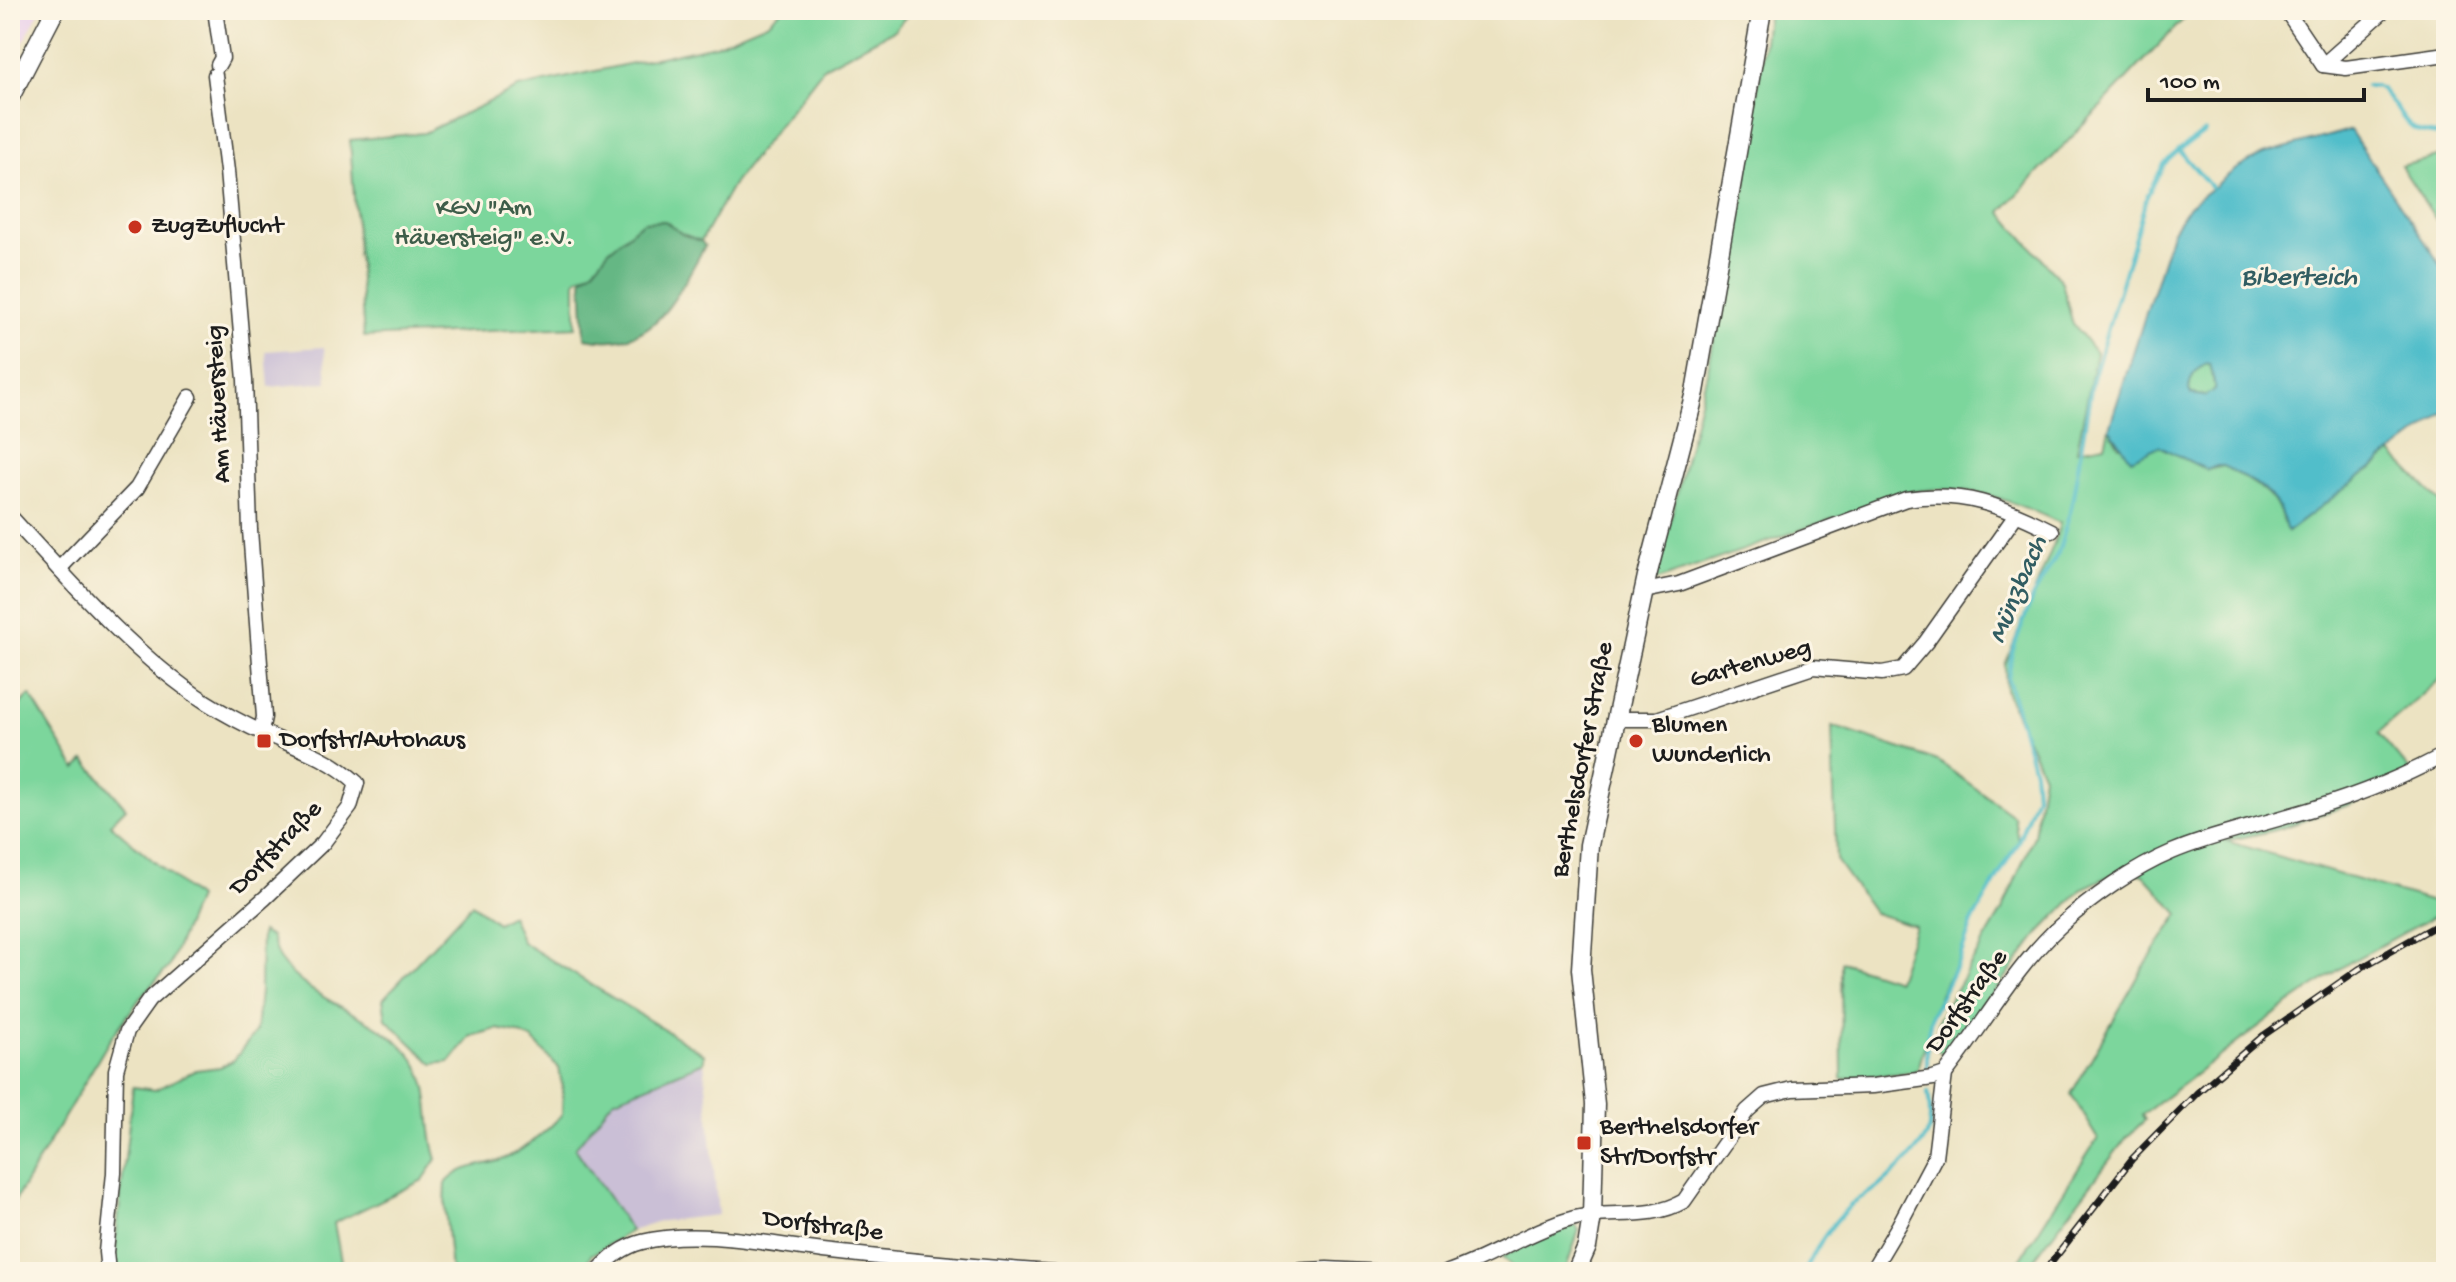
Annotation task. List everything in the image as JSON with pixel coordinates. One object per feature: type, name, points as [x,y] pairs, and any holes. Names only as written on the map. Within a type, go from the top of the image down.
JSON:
[{"type":"street","points":[[10,97],[55,10]]},
{"type":"street","name":"Am Häuersteig","points":[[215,10],[222,58],[216,70],[245,380],[250,530],[264,717],[261,732]]},
{"type":"street","name":"Berthelsdorfer Straße","points":[[1576,1272],[1587,1247],[1592,1216],[1595,1104],[1581,969],[1589,845],[1644,591],[1695,392],[1762,10]]},
{"type":"street","points":[[2286,10],[2323,65],[2346,68],[2446,54]]},
{"type":"street","points":[[2323,65],[2385,10]]},
{"type":"street","points":[[59,569],[137,488],[190,397]]},
{"type":"street","points":[[1644,591],[1679,584],[1906,499],[1933,495],[1961,497],[1989,504],[2052,531]]},
{"type":"street","name":"Gartenweg","points":[[1615,719],[1657,719],[1813,667],[1882,673],[1903,669],[1926,642],[2016,515]]},
{"type":"street","name":"Dorfstraße","points":[[10,516],[59,569],[157,664],[204,701],[261,732],[307,750],[341,768],[357,783],[350,807],[323,843],[149,1000],[127,1031],[116,1070],[114,1173],[106,1252],[108,1272]]},
{"type":"street","name":"Dorfstraße","points":[[1448,1272],[1562,1222],[1592,1216],[1671,1209],[1684,1201],[1747,1111],[1764,1096],[1792,1089],[1873,1086],[1939,1076],[2031,957],[2060,926],[2131,875],[2195,843],[2331,803],[2415,771],[2446,754]]},
{"type":"street","points":[[1871,1272],[1935,1157],[1939,1076]]},
{"type":"street","name":"Dorfstraße","points":[[597,1272],[625,1248],[661,1239],[693,1238],[944,1265],[1054,1272]]},
{"type":"street","points":[[1268,1272],[1327,1269],[1385,1272]]},
{"type":"shaded area","points":[[10,10],[40,10],[10,68]]},
{"type":"shaded area","points":[[324,347],[327,382],[269,387],[266,351]]},
{"type":"shaded area","points":[[704,1062],[718,1215],[662,1221],[631,1231],[575,1149],[613,1100]]},
{"type":"green space","name":"KGV \"Am Häuersteig\" e.V.","points":[[781,10],[912,10],[894,30],[824,67],[733,184],[701,241],[682,234],[665,221],[643,222],[609,250],[593,270],[576,279],[576,327],[364,337],[350,140],[424,133],[518,88],[715,45],[769,22]]},
{"type":"green space","points":[[1768,10],[2192,10],[2001,212],[2062,282],[2072,322],[2096,353],[2077,450],[2105,445],[2109,428],[2119,446],[2159,446],[2207,470],[2224,466],[2271,498],[2287,532],[2392,453],[2446,508],[2446,674],[2378,733],[2417,779],[2279,829],[2226,841],[2446,906],[2446,910],[2350,962],[2283,1008],[2142,1115],[2145,1120],[2127,1137],[2024,1272],[2012,1272],[2098,1138],[2071,1094],[2143,968],[2179,914],[2144,875],[2122,870],[2083,888],[2041,931],[1946,1056],[1935,1048],[1939,1018],[2002,911],[2034,836],[2043,775],[2006,691],[2005,665],[2060,523],[1985,494],[1947,489],[1906,493],[1655,581],[1707,373],[1743,201]]},
{"type":"green space","points":[[2446,155],[2446,235],[2401,166]]},
{"type":"green space","points":[[665,221],[705,246],[673,301],[646,329],[629,337],[609,340],[585,338],[582,278],[643,222]]},
{"type":"green space","points":[[2206,364],[2211,367],[2214,391],[2204,396],[2191,394],[2192,378]]},
{"type":"green space","points":[[30,695],[76,769],[85,760],[126,808],[110,824],[197,898],[169,967],[144,993],[109,1041],[10,1209],[10,714]]},
{"type":"green space","points":[[1832,726],[1938,761],[2014,816],[2018,842],[1972,922],[1959,960],[1932,1014],[1918,1069],[1912,1072],[1842,1079],[1841,962],[1897,980],[1915,926],[1874,913],[1836,860]]},
{"type":"green space","points":[[472,904],[497,923],[511,915],[522,942],[704,1054],[704,1062],[613,1100],[575,1148],[631,1231],[591,1255],[581,1272],[451,1272],[446,1183],[468,1168],[499,1161],[516,1153],[562,1115],[563,1092],[559,1068],[532,1039],[497,1029],[471,1036],[450,1062],[433,1064],[386,1019],[383,999]]},
{"type":"green space","points":[[261,932],[271,937],[278,957],[294,976],[382,1030],[413,1058],[420,1069],[427,1094],[437,1159],[423,1180],[334,1223],[343,1272],[116,1272],[116,1238],[133,1087],[155,1090],[196,1070],[220,1067],[234,1060],[256,1031]]},
{"type":"green space","points":[[1571,1225],[1579,1230],[1565,1272],[1520,1272],[1501,1257]]},
{"type":"water","name":"Biberteich","points":[[2350,130],[2446,273],[2446,412],[2287,532],[2272,497],[2247,479],[2224,466],[2207,470],[2159,446],[2131,459],[2109,428],[2172,232],[2189,206],[2236,169],[2263,154]],"holes":[[[2206,364],[2210,365],[2214,390],[2204,396],[2191,394],[2189,390],[2193,375]]]},
{"type":"waterway","name":"Münzbach","points":[[2366,86],[2381,89],[2412,128],[2446,135]]},
{"type":"waterway","name":"Münzbach","points":[[1927,1070],[1927,1038],[1932,1014],[1959,960],[1972,922],[2018,842],[2036,795],[2034,770],[2008,679],[2012,652],[2032,598],[2058,553],[2071,509],[2092,382],[2147,196],[2164,164],[2205,132]]},
{"type":"waterway","points":[[2179,150],[2211,187]]},
{"type":"waterway","name":"Münzbach","points":[[1805,1272],[1824,1237],[1843,1213],[1886,1181],[1924,1141],[1930,1125],[1928,1092]]},
{"type":"railway","points":[[2044,1272],[2132,1159],[2197,1093],[2264,1035],[2359,969],[2446,920]]},
{"type":"place","name":"ZugZuflucht","points":[[135,227]]},
{"type":"place","name":"Dorfstr/Autohaus","points":[[264,741]]},
{"type":"place","name":"Blumen Wunderlich","points":[[1636,741]]},
{"type":"place","name":"Berthelsdorfer Str/Dorfstr","points":[[1584,1143]]}]
